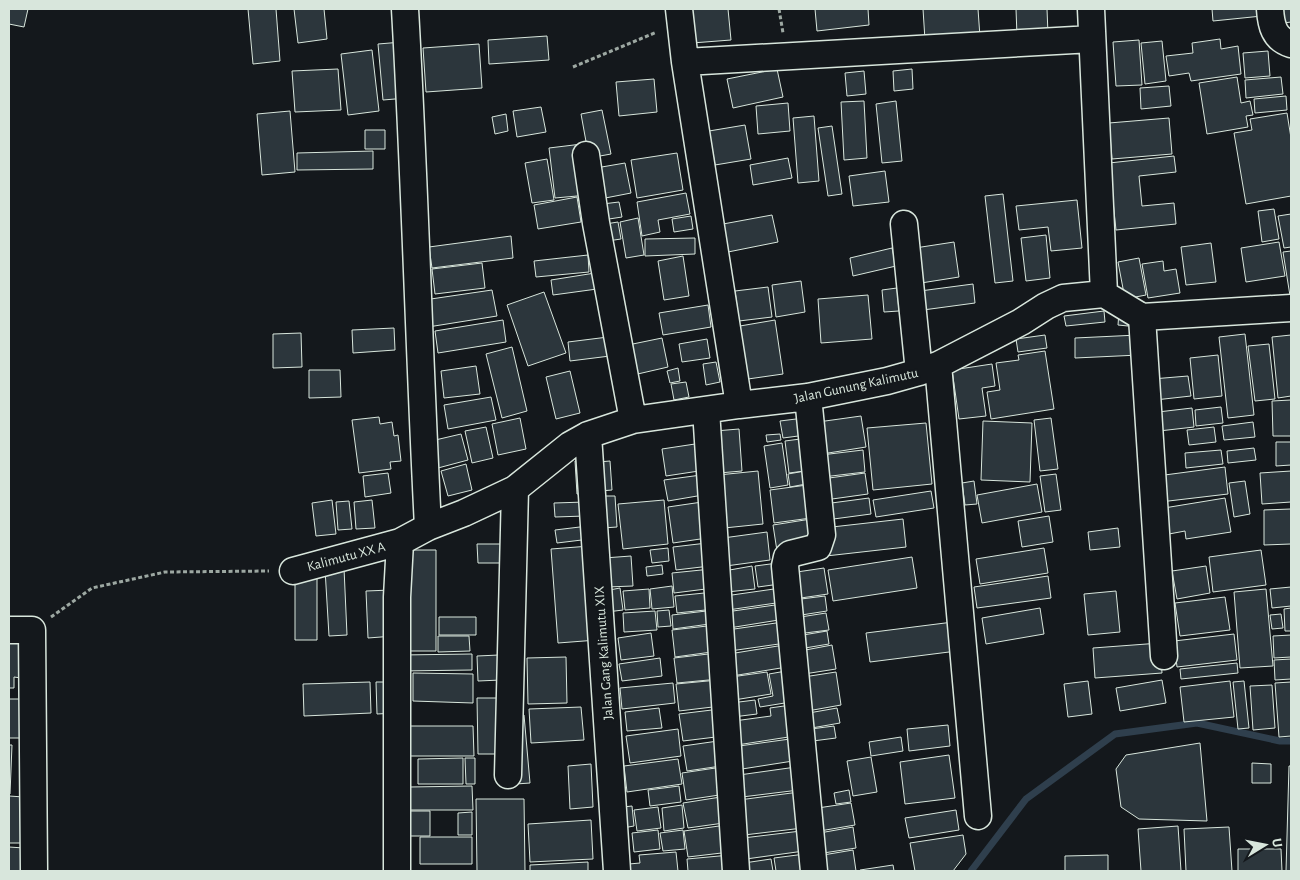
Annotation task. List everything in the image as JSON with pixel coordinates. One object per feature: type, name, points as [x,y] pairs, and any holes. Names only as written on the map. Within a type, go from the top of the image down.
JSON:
[{"type":"street","points":[[405,9],[413,143],[422,418],[428,527]]},
{"type":"street","points":[[1091,9],[1104,294],[1142,317],[1291,308]]},
{"type":"street","points":[[1270,9],[1271,21],[1276,33],[1283,42],[1291,44]]},
{"type":"street","points":[[680,15],[685,62],[739,405]]},
{"type":"street","points":[[685,62],[1092,39]]},
{"type":"street","points":[[586,155],[596,224],[634,420]]},
{"type":"street","points":[[904,224],[929,368],[978,816]]},
{"type":"street","name":"Jalan Gunung Kalimutu","points":[[400,542],[428,527],[464,513],[515,489],[570,445],[588,436],[634,420],[739,405],[808,398],[887,381],[929,368],[1021,322],[1063,298],[1104,294]]},
{"type":"street","points":[[1142,317],[1164,656]]},
{"type":"street","points":[[808,398],[822,535],[818,547],[790,554],[787,557],[785,566],[814,871]]},
{"type":"street","points":[[706,410],[736,871]]},
{"type":"street","name":"Jalan Gang Kalimutu XIX","points":[[588,436],[617,871]]},
{"type":"street","points":[[508,775],[515,489]]},
{"type":"street","points":[[397,871],[397,596],[400,542]]},
{"type":"street","name":"Kalimutu XX A","points":[[293,571],[400,542]]},
{"type":"street","points":[[20,630],[34,871]]},
{"type":"path","points":[[573,67],[680,15]]},
{"type":"path","points":[[20,630],[92,588],[165,572],[293,571]]},
{"type":"building","points":[[9,9],[28,9],[24,27],[9,24]]},
{"type":"building","points":[[248,9],[276,9],[280,61],[253,64]]},
{"type":"building","points":[[294,9],[324,9],[327,39],[298,43]]},
{"type":"building","points":[[689,9],[728,9],[731,40],[692,43]]},
{"type":"building","points":[[815,9],[868,9],[869,25],[817,31]]},
{"type":"building","points":[[923,9],[978,9],[980,37],[925,40]]},
{"type":"building","points":[[1016,9],[1047,9],[1048,34],[1017,36]]},
{"type":"building","points":[[1212,9],[1261,9],[1262,16],[1213,21]]},
{"type":"building","points":[[1274,9],[1291,9],[1291,22],[1276,24]]},
{"type":"building","points":[[547,36],[549,60],[489,64],[488,40]]},
{"type":"building","points":[[1220,39],[1221,49],[1238,46],[1241,74],[1191,81],[1189,73],[1169,76],[1166,56],[1193,53],[1192,43]]},
{"type":"building","points":[[1139,40],[1142,85],[1116,86],[1113,42]]},
{"type":"building","points":[[1162,41],[1166,81],[1145,84],[1141,43]]},
{"type":"building","points":[[402,42],[407,98],[383,100],[378,44]]},
{"type":"building","points":[[479,44],[482,88],[426,92],[423,48]]},
{"type":"building","points":[[372,50],[379,111],[348,115],[341,54]]},
{"type":"building","points":[[1268,51],[1270,76],[1245,78],[1243,53]]},
{"type":"building","points":[[338,69],[341,110],[295,112],[292,71]]},
{"type":"building","points":[[777,69],[783,97],[733,108],[727,79]]},
{"type":"building","points":[[912,69],[913,89],[894,91],[893,71]]},
{"type":"building","points":[[864,71],[866,94],[847,96],[845,73]]},
{"type":"building","points":[[1237,77],[1241,103],[1250,101],[1253,115],[1246,116],[1248,127],[1207,134],[1199,83]]},
{"type":"building","points":[[1281,77],[1283,94],[1246,98],[1245,80]]},
{"type":"building","points":[[654,79],[657,112],[619,116],[616,82]]},
{"type":"building","points":[[1169,86],[1171,106],[1141,109],[1140,88]]},
{"type":"building","points":[[1286,96],[1287,110],[1255,113],[1254,99]]},
{"type":"building","points":[[864,101],[867,158],[844,160],[841,102]]},
{"type":"building","points":[[896,101],[902,161],[882,163],[876,104]]},
{"type":"building","points":[[788,103],[790,131],[758,134],[756,106]]},
{"type":"building","points":[[541,107],[546,132],[517,137],[513,111]]},
{"type":"building","points":[[602,110],[611,154],[589,158],[581,114]]},
{"type":"building","points":[[290,111],[295,172],[262,175],[257,114]]},
{"type":"building","points":[[1287,113],[1291,138],[1291,196],[1246,204],[1234,133],[1252,130],[1250,119]]},
{"type":"building","points":[[506,114],[508,131],[495,134],[492,117]]},
{"type":"building","points":[[814,116],[819,181],[798,183],[793,118]]},
{"type":"building","points":[[1169,118],[1172,154],[1112,159],[1109,123]]},
{"type":"building","points":[[745,125],[751,159],[715,165],[709,131]]},
{"type":"building","points":[[832,126],[842,194],[828,196],[818,128]]},
{"type":"building","points":[[365,130],[385,130],[385,149],[365,149]]},
{"type":"building","points":[[582,144],[588,195],[555,198],[549,148]]},
{"type":"building","points":[[373,151],[373,169],[297,170],[297,153]]},
{"type":"building","points":[[677,153],[683,190],[637,198],[631,160]]},
{"type":"building","points":[[1174,156],[1176,172],[1139,176],[1142,206],[1174,203],[1176,224],[1116,230],[1109,163]]},
{"type":"building","points":[[788,158],[792,178],[753,185],[750,165]]},
{"type":"building","points":[[547,159],[554,200],[532,203],[525,163]]},
{"type":"building","points":[[625,163],[631,193],[595,200],[590,169]]},
{"type":"building","points":[[885,171],[889,202],[853,206],[849,176]]},
{"type":"building","points":[[686,193],[690,214],[658,220],[660,232],[642,236],[637,202]]},
{"type":"building","points":[[1003,194],[1013,281],[995,283],[985,196]]},
{"type":"building","points":[[577,197],[581,222],[538,229],[534,205]]},
{"type":"building","points":[[1077,200],[1082,248],[1051,251],[1048,227],[1019,230],[1016,206]]},
{"type":"building","points":[[619,202],[622,217],[596,221],[594,205]]},
{"type":"building","points":[[1274,209],[1279,239],[1262,242],[1258,211]]},
{"type":"building","points":[[1291,214],[1291,247],[1284,248],[1278,216]]},
{"type":"building","points":[[772,215],[778,242],[728,252],[723,224]]},
{"type":"building","points":[[691,216],[693,229],[674,232],[672,219]]},
{"type":"building","points":[[638,218],[644,255],[626,258],[620,222]]},
{"type":"building","points":[[618,222],[621,239],[601,242],[599,225]]},
{"type":"building","points":[[1046,235],[1050,278],[1026,281],[1021,238]]},
{"type":"building","points":[[511,236],[513,258],[432,268],[429,247]]},
{"type":"building","points":[[695,238],[695,254],[645,256],[645,239]]},
{"type":"building","points":[[954,242],[959,277],[921,283],[915,248]]},
{"type":"building","points":[[1279,242],[1285,276],[1246,282],[1241,248]]},
{"type":"building","points":[[1211,243],[1216,282],[1186,285],[1181,247]]},
{"type":"building","points":[[892,248],[896,266],[853,276],[850,258]]},
{"type":"building","points":[[1291,251],[1291,302],[1283,252]]},
{"type":"building","points":[[588,255],[589,272],[536,277],[534,261]]},
{"type":"building","points":[[683,256],[689,296],[664,300],[658,261]]},
{"type":"building","points":[[1139,258],[1146,295],[1125,299],[1118,262]]},
{"type":"building","points":[[1163,261],[1164,271],[1176,269],[1180,293],[1148,298],[1142,264]]},
{"type":"building","points":[[482,263],[485,288],[435,294],[432,269]]},
{"type":"building","points":[[595,273],[597,289],[553,295],[551,280]]},
{"type":"building","points":[[801,281],[805,312],[776,317],[772,285]]},
{"type":"building","points":[[973,284],[975,303],[923,310],[920,291]]},
{"type":"building","points":[[768,287],[772,317],[739,321],[735,291]]},
{"type":"building","points":[[897,288],[899,311],[884,312],[882,290]]},
{"type":"building","points":[[492,290],[497,316],[428,327],[424,300]]},
{"type":"building","points":[[544,292],[566,353],[528,366],[507,305]]},
{"type":"building","points":[[868,295],[872,339],[821,343],[818,299]]},
{"type":"building","points":[[708,305],[711,327],[663,335],[659,313]]},
{"type":"building","points":[[1104,311],[1105,322],[1066,326],[1064,316]]},
{"type":"building","points":[[1119,312],[1129,313],[1128,326],[1118,325]]},
{"type":"building","points":[[503,320],[506,342],[438,353],[435,331]]},
{"type":"building","points":[[775,320],[783,374],[748,379],[740,326]]},
{"type":"building","points":[[394,328],[395,350],[353,353],[352,330]]},
{"type":"building","points":[[301,333],[302,367],[273,368],[273,334]]},
{"type":"building","points":[[1245,334],[1254,415],[1228,418],[1219,337]]},
{"type":"building","points":[[1045,335],[1047,348],[1018,352],[1016,339]]},
{"type":"building","points":[[1138,335],[1139,355],[1075,358],[1075,338]]},
{"type":"building","points":[[1291,335],[1291,396],[1278,398],[1272,337]]},
{"type":"building","points":[[608,337],[610,356],[570,361],[568,342]]},
{"type":"building","points":[[662,338],[668,367],[629,376],[623,346]]},
{"type":"building","points":[[707,339],[710,358],[682,362],[679,344]]},
{"type":"building","points":[[1269,344],[1275,399],[1255,401],[1248,346]]},
{"type":"building","points":[[512,347],[527,411],[502,418],[486,354]]},
{"type":"building","points":[[1045,351],[1054,409],[991,419],[987,392],[1000,390],[996,363],[1019,360],[1018,355]]},
{"type":"building","points":[[1218,355],[1222,396],[1194,399],[1190,358]]},
{"type":"building","points":[[716,362],[720,382],[706,385],[703,364]]},
{"type":"building","points":[[992,364],[995,386],[982,388],[986,416],[959,419],[952,370]]},
{"type":"building","points":[[476,366],[480,394],[444,398],[441,371]]},
{"type":"building","points":[[678,368],[680,381],[670,383],[667,371]]},
{"type":"building","points":[[309,370],[340,370],[341,397],[309,398]]},
{"type":"building","points":[[570,371],[580,413],[556,419],[546,377]]},
{"type":"building","points":[[1188,376],[1191,396],[1155,400],[1152,379]]},
{"type":"building","points":[[686,382],[689,397],[674,400],[671,384]]},
{"type":"building","points":[[491,397],[496,420],[448,429],[444,405]]},
{"type":"building","points":[[1291,400],[1291,436],[1273,436],[1272,401]]},
{"type":"building","points":[[1221,407],[1223,423],[1196,426],[1195,410]]},
{"type":"building","points":[[1192,408],[1194,427],[1159,431],[1158,412]]},
{"type":"building","points":[[861,416],[866,447],[822,454],[818,422]]},
{"type":"building","points":[[379,417],[380,424],[392,422],[394,436],[398,435],[401,461],[390,462],[391,469],[359,473],[352,420]]},
{"type":"building","points":[[520,418],[526,449],[498,455],[492,424]]},
{"type":"building","points":[[804,418],[806,435],[783,438],[780,421]]},
{"type":"building","points":[[1051,418],[1058,469],[1040,471],[1034,420]]},
{"type":"building","points":[[983,421],[1032,423],[1030,482],[981,480]]},
{"type":"building","points":[[1253,422],[1255,437],[1224,440],[1222,426]]},
{"type":"building","points":[[926,423],[932,484],[873,490],[867,428]]},
{"type":"building","points":[[486,427],[493,458],[472,463],[465,431]]},
{"type":"building","points":[[1214,427],[1216,442],[1189,445],[1187,430]]},
{"type":"building","points":[[739,429],[742,471],[719,473],[715,431]]},
{"type":"building","points":[[461,434],[468,460],[438,468],[431,441]]},
{"type":"building","points":[[780,434],[781,440],[767,442],[766,435]]},
{"type":"building","points":[[808,438],[812,470],[789,473],[785,441]]},
{"type":"building","points":[[1276,442],[1291,442],[1291,465],[1276,466]]},
{"type":"building","points":[[782,443],[788,485],[770,488],[764,446]]},
{"type":"building","points":[[695,444],[699,471],[666,476],[662,449]]},
{"type":"building","points":[[1254,448],[1256,460],[1228,463],[1227,451]]},
{"type":"building","points":[[863,450],[865,472],[823,477],[821,455]]},
{"type":"building","points":[[1221,450],[1223,464],[1186,468],[1185,453]]},
{"type":"building","points":[[575,461],[587,461],[590,494],[577,494]]},
{"type":"building","points":[[610,461],[612,490],[600,491],[598,462]]},
{"type":"building","points":[[466,464],[472,490],[448,496],[441,471]]},
{"type":"building","points":[[1225,467],[1228,494],[1160,502],[1157,476]]},
{"type":"building","points":[[758,471],[763,524],[724,528],[718,475]]},
{"type":"building","points":[[805,471],[806,484],[790,487],[788,474]]},
{"type":"building","points":[[1291,471],[1291,502],[1262,504],[1260,473]]},
{"type":"building","points":[[388,473],[391,493],[365,497],[363,476]]},
{"type":"building","points":[[865,473],[868,494],[825,500],[822,479]]},
{"type":"building","points":[[1056,474],[1061,510],[1045,512],[1040,476]]},
{"type":"building","points":[[701,475],[703,495],[668,501],[664,480]]},
{"type":"building","points":[[974,481],[977,504],[965,505],[962,483]]},
{"type":"building","points":[[1245,481],[1250,514],[1234,517],[1229,483]]},
{"type":"building","points":[[1037,484],[1042,512],[982,523],[977,495]]},
{"type":"building","points":[[807,485],[811,518],[774,523],[770,490]]},
{"type":"building","points":[[931,491],[934,508],[876,517],[873,500]]},
{"type":"building","points":[[601,496],[615,496],[617,527],[603,528]]},
{"type":"building","points":[[869,498],[871,514],[826,520],[824,504]]},
{"type":"building","points":[[1225,498],[1231,532],[1186,539],[1185,531],[1169,534],[1164,508]]},
{"type":"building","points":[[332,500],[336,534],[316,536],[312,503]]},
{"type":"building","points":[[372,500],[375,528],[356,529],[354,502]]},
{"type":"building","points":[[664,500],[668,544],[623,549],[618,504]]},
{"type":"building","points":[[349,501],[352,529],[338,530],[336,502]]},
{"type":"building","points":[[709,501],[714,537],[673,543],[668,507]]},
{"type":"building","points":[[585,502],[585,516],[555,517],[554,503]]},
{"type":"building","points":[[1291,509],[1291,544],[1264,545],[1264,510]]},
{"type":"building","points":[[1049,516],[1053,542],[1022,547],[1018,521]]},
{"type":"building","points":[[811,519],[815,546],[777,551],[773,525]]},
{"type":"building","points":[[903,519],[906,547],[826,556],[823,528]]},
{"type":"building","points":[[588,526],[590,539],[557,543],[555,530]]},
{"type":"building","points":[[1118,528],[1120,547],[1090,550],[1088,532]]},
{"type":"building","points":[[767,532],[770,560],[726,566],[723,538]]},
{"type":"building","points":[[707,543],[710,566],[676,570],[673,547]]},
{"type":"building","points":[[477,544],[508,544],[508,563],[478,563]]},
{"type":"building","points":[[590,546],[597,640],[558,643],[551,549]]},
{"type":"building","points":[[668,548],[669,561],[652,563],[650,550]]},
{"type":"building","points":[[1044,548],[1048,573],[980,584],[976,559]]},
{"type":"building","points":[[402,550],[436,550],[436,651],[403,651]]},
{"type":"building","points":[[1261,550],[1266,585],[1213,592],[1209,557]]},
{"type":"building","points":[[631,556],[633,586],[607,587],[604,558]]},
{"type":"building","points":[[912,557],[917,588],[833,601],[828,570]]},
{"type":"building","points":[[778,563],[780,584],[758,587],[755,566]]},
{"type":"building","points":[[662,565],[663,574],[647,576],[646,567]]},
{"type":"building","points":[[752,566],[755,589],[727,592],[724,571]]},
{"type":"building","points":[[1206,566],[1210,593],[1177,599],[1172,571]]},
{"type":"building","points":[[344,568],[347,635],[329,636],[325,569]]},
{"type":"building","points":[[824,568],[828,594],[794,599],[790,573]]},
{"type":"building","points":[[711,569],[714,588],[674,593],[672,573]]},
{"type":"building","points":[[295,572],[317,572],[317,640],[295,640]]},
{"type":"building","points":[[1048,576],[1051,598],[977,608],[974,587]]},
{"type":"building","points":[[672,586],[674,607],[652,609],[650,589]]},
{"type":"building","points":[[1291,587],[1291,606],[1272,608],[1270,589]]},
{"type":"building","points":[[620,588],[623,610],[607,612],[604,591]]},
{"type":"building","points":[[781,588],[783,602],[728,610],[725,596]]},
{"type":"building","points":[[649,589],[650,608],[625,610],[623,591]]},
{"type":"building","points":[[1266,589],[1273,666],[1240,668],[1234,592]]},
{"type":"building","points":[[391,590],[394,636],[368,638],[366,591]]},
{"type":"building","points":[[1116,591],[1120,632],[1088,635],[1084,594]]},
{"type":"building","points":[[714,592],[715,609],[677,613],[675,596]]},
{"type":"building","points":[[825,596],[827,611],[795,616],[793,600]]},
{"type":"building","points":[[1225,597],[1230,630],[1180,636],[1175,603]]},
{"type":"building","points":[[782,604],[785,619],[729,628],[726,612]]},
{"type":"building","points":[[1040,608],[1044,634],[986,644],[982,618]]},
{"type":"building","points":[[1291,608],[1291,631],[1285,631],[1284,609]]},
{"type":"building","points":[[669,610],[671,626],[658,627],[657,611]]},
{"type":"building","points":[[715,610],[717,623],[673,629],[672,615]]},
{"type":"building","points":[[655,611],[657,630],[624,632],[623,613]]},
{"type":"building","points":[[826,613],[829,630],[797,634],[794,618]]},
{"type":"building","points":[[1281,614],[1283,628],[1272,629],[1270,615]]},
{"type":"building","points":[[439,617],[476,617],[476,635],[439,635]]},
{"type":"building","points":[[783,622],[786,643],[730,651],[727,630]]},
{"type":"building","points":[[953,622],[957,651],[870,662],[866,633]]},
{"type":"building","points":[[716,625],[719,651],[675,657],[672,630]]},
{"type":"building","points":[[827,631],[829,644],[799,649],[797,636]]},
{"type":"building","points":[[651,633],[654,656],[621,660],[618,638]]},
{"type":"building","points":[[1234,634],[1237,660],[1177,667],[1174,641]]},
{"type":"building","points":[[1291,635],[1291,657],[1274,658],[1273,636]]},
{"type":"building","points":[[438,636],[469,636],[470,651],[438,652]]},
{"type":"building","points":[[9,637],[27,638],[21,678],[14,677],[14,688],[9,688]]},
{"type":"building","points":[[1160,643],[1162,673],[1095,678],[1093,648]]},
{"type":"building","points":[[784,645],[787,667],[732,676],[729,654]]},
{"type":"building","points":[[832,645],[836,669],[804,674],[800,651]]},
{"type":"building","points":[[717,653],[719,679],[677,683],[674,658]]},
{"type":"building","points":[[472,654],[472,670],[401,671],[401,655]]},
{"type":"building","points":[[499,655],[501,680],[478,681],[477,656]]},
{"type":"building","points":[[566,657],[567,703],[528,704],[527,658]]},
{"type":"building","points":[[660,658],[662,676],[622,681],[619,664]]},
{"type":"building","points":[[1291,659],[1291,679],[1275,680],[1274,660]]},
{"type":"building","points":[[1237,663],[1238,673],[1181,679],[1180,669]]},
{"type":"building","points":[[786,671],[791,702],[760,707],[758,699],[773,696],[769,674]]},
{"type":"building","points":[[767,672],[771,694],[734,700],[731,677]]},
{"type":"building","points":[[836,672],[841,705],[802,712],[797,678]]},
{"type":"building","points":[[413,673],[473,674],[473,703],[413,701]]},
{"type":"building","points":[[718,680],[721,706],[679,711],[676,684]]},
{"type":"building","points":[[1162,680],[1166,703],[1120,711],[1116,688]]},
{"type":"building","points":[[1088,681],[1092,714],[1068,717],[1064,684]]},
{"type":"building","points":[[1230,681],[1234,717],[1184,722],[1180,687]]},
{"type":"building","points":[[1244,681],[1249,728],[1238,729],[1233,682]]},
{"type":"building","points":[[370,682],[371,713],[304,716],[303,684]]},
{"type":"building","points":[[376,682],[394,682],[395,713],[377,714]]},
{"type":"building","points":[[1291,682],[1291,736],[1279,737],[1275,683]]},
{"type":"building","points":[[673,683],[675,703],[622,709],[620,688]]},
{"type":"building","points":[[1272,685],[1275,728],[1253,730],[1250,686]]},
{"type":"building","points":[[477,698],[499,698],[499,754],[478,754]]},
{"type":"building","points":[[9,699],[25,699],[24,738],[9,738]]},
{"type":"building","points":[[755,700],[757,714],[733,717],[731,703]]},
{"type":"building","points":[[791,705],[795,736],[737,745],[734,721],[771,716],[770,708]]},
{"type":"building","points":[[581,707],[584,740],[531,743],[529,709]]},
{"type":"building","points":[[659,708],[662,728],[627,731],[625,712]]},
{"type":"building","points":[[837,708],[840,723],[806,729],[803,714]]},
{"type":"building","points":[[720,709],[724,736],[683,741],[679,714]]},
{"type":"building","points":[[524,715],[530,783],[516,784],[511,717]]},
{"type":"building","points":[[948,725],[950,746],[909,751],[907,729]]},
{"type":"building","points":[[400,726],[473,726],[474,756],[401,756]]},
{"type":"building","points":[[834,726],[836,738],[805,742],[803,730]]},
{"type":"building","points":[[678,729],[681,756],[630,763],[626,736]]},
{"type":"building","points":[[901,737],[903,751],[871,756],[869,742]]},
{"type":"building","points":[[790,739],[793,761],[742,769],[739,746]]},
{"type":"building","points":[[718,741],[721,766],[687,771],[683,746]]},
{"type":"building","points":[[1200,743],[1207,821],[1139,819],[1121,807],[1116,769],[1126,755]]},
{"type":"building","points":[[9,745],[12,745],[10,794],[9,793]]},
{"type":"building","points":[[949,755],[955,798],[905,804],[900,762]]},
{"type":"building","points":[[871,757],[877,792],[853,796],[847,761]]},
{"type":"building","points":[[463,758],[463,784],[418,784],[418,759]]},
{"type":"building","points":[[465,758],[475,758],[475,784],[466,784]]},
{"type":"building","points":[[678,759],[682,784],[627,792],[624,766]]},
{"type":"building","points":[[1252,763],[1271,764],[1271,783],[1252,783]]},
{"type":"building","points":[[591,764],[593,807],[570,809],[568,766]]},
{"type":"building","points":[[1289,766],[1291,766],[1291,871],[1286,871]]},
{"type":"building","points":[[722,767],[726,794],[686,800],[682,773]]},
{"type":"building","points":[[796,767],[799,790],[742,797],[739,775]]},
{"type":"building","points":[[472,786],[473,810],[409,810],[409,787]]},
{"type":"building","points":[[679,786],[681,802],[650,806],[648,790]]},
{"type":"building","points":[[849,790],[851,802],[836,804],[834,793]]},
{"type":"building","points":[[799,792],[803,828],[744,835],[739,800]]},
{"type":"building","points":[[9,796],[24,797],[23,843],[9,843]]},
{"type":"building","points":[[727,796],[731,822],[688,828],[683,803]]},
{"type":"building","points":[[476,799],[524,799],[525,871],[477,871]]},
{"type":"building","points":[[851,803],[855,825],[814,832],[811,809]]},
{"type":"building","points":[[682,805],[684,828],[664,831],[662,808]]},
{"type":"building","points":[[632,806],[634,826],[617,829],[614,808]]},
{"type":"building","points":[[658,807],[661,828],[637,831],[634,810]]},
{"type":"building","points":[[956,810],[959,830],[909,838],[905,818]]},
{"type":"building","points":[[402,811],[430,811],[430,836],[402,836]]},
{"type":"building","points":[[472,812],[472,835],[458,835],[458,813]]},
{"type":"building","points":[[591,820],[593,859],[530,862],[528,824]]},
{"type":"building","points":[[726,825],[730,852],[688,857],[684,831]]},
{"type":"building","points":[[1178,826],[1181,871],[1141,871],[1138,829]]},
{"type":"building","points":[[853,827],[856,848],[817,854],[814,834]]},
{"type":"building","points":[[1229,827],[1232,871],[1186,871],[1184,829]]},
{"type":"building","points":[[658,830],[660,849],[634,852],[632,833]]},
{"type":"building","points":[[683,830],[685,849],[663,851],[660,833]]},
{"type":"building","points":[[801,831],[804,851],[746,859],[743,838]]},
{"type":"building","points":[[963,835],[966,854],[953,871],[915,871],[910,843]]},
{"type":"building","points":[[420,837],[472,837],[472,864],[420,864]]},
{"type":"building","points":[[9,847],[24,848],[23,871],[9,871]]},
{"type":"building","points":[[1238,849],[1281,849],[1282,871],[1238,871]]},
{"type":"building","points":[[853,850],[856,871],[820,871],[817,856]]},
{"type":"building","points":[[676,852],[678,871],[630,871],[629,864],[640,863],[639,855]]},
{"type":"building","points":[[805,854],[807,871],[776,871],[774,858]]},
{"type":"building","points":[[730,855],[732,871],[688,871],[687,859]]},
{"type":"building","points":[[1108,855],[1108,871],[1065,871],[1065,856]]},
{"type":"building","points":[[771,859],[773,871],[745,871],[744,863]]},
{"type":"building","points":[[588,862],[588,871],[530,871],[530,865]]},
{"type":"building","points":[[893,865],[894,871],[860,871],[860,870]]},
{"type":"waterway","points":[[971,871],[1026,799],[1115,734],[1197,723],[1280,741],[1291,741]]}]
